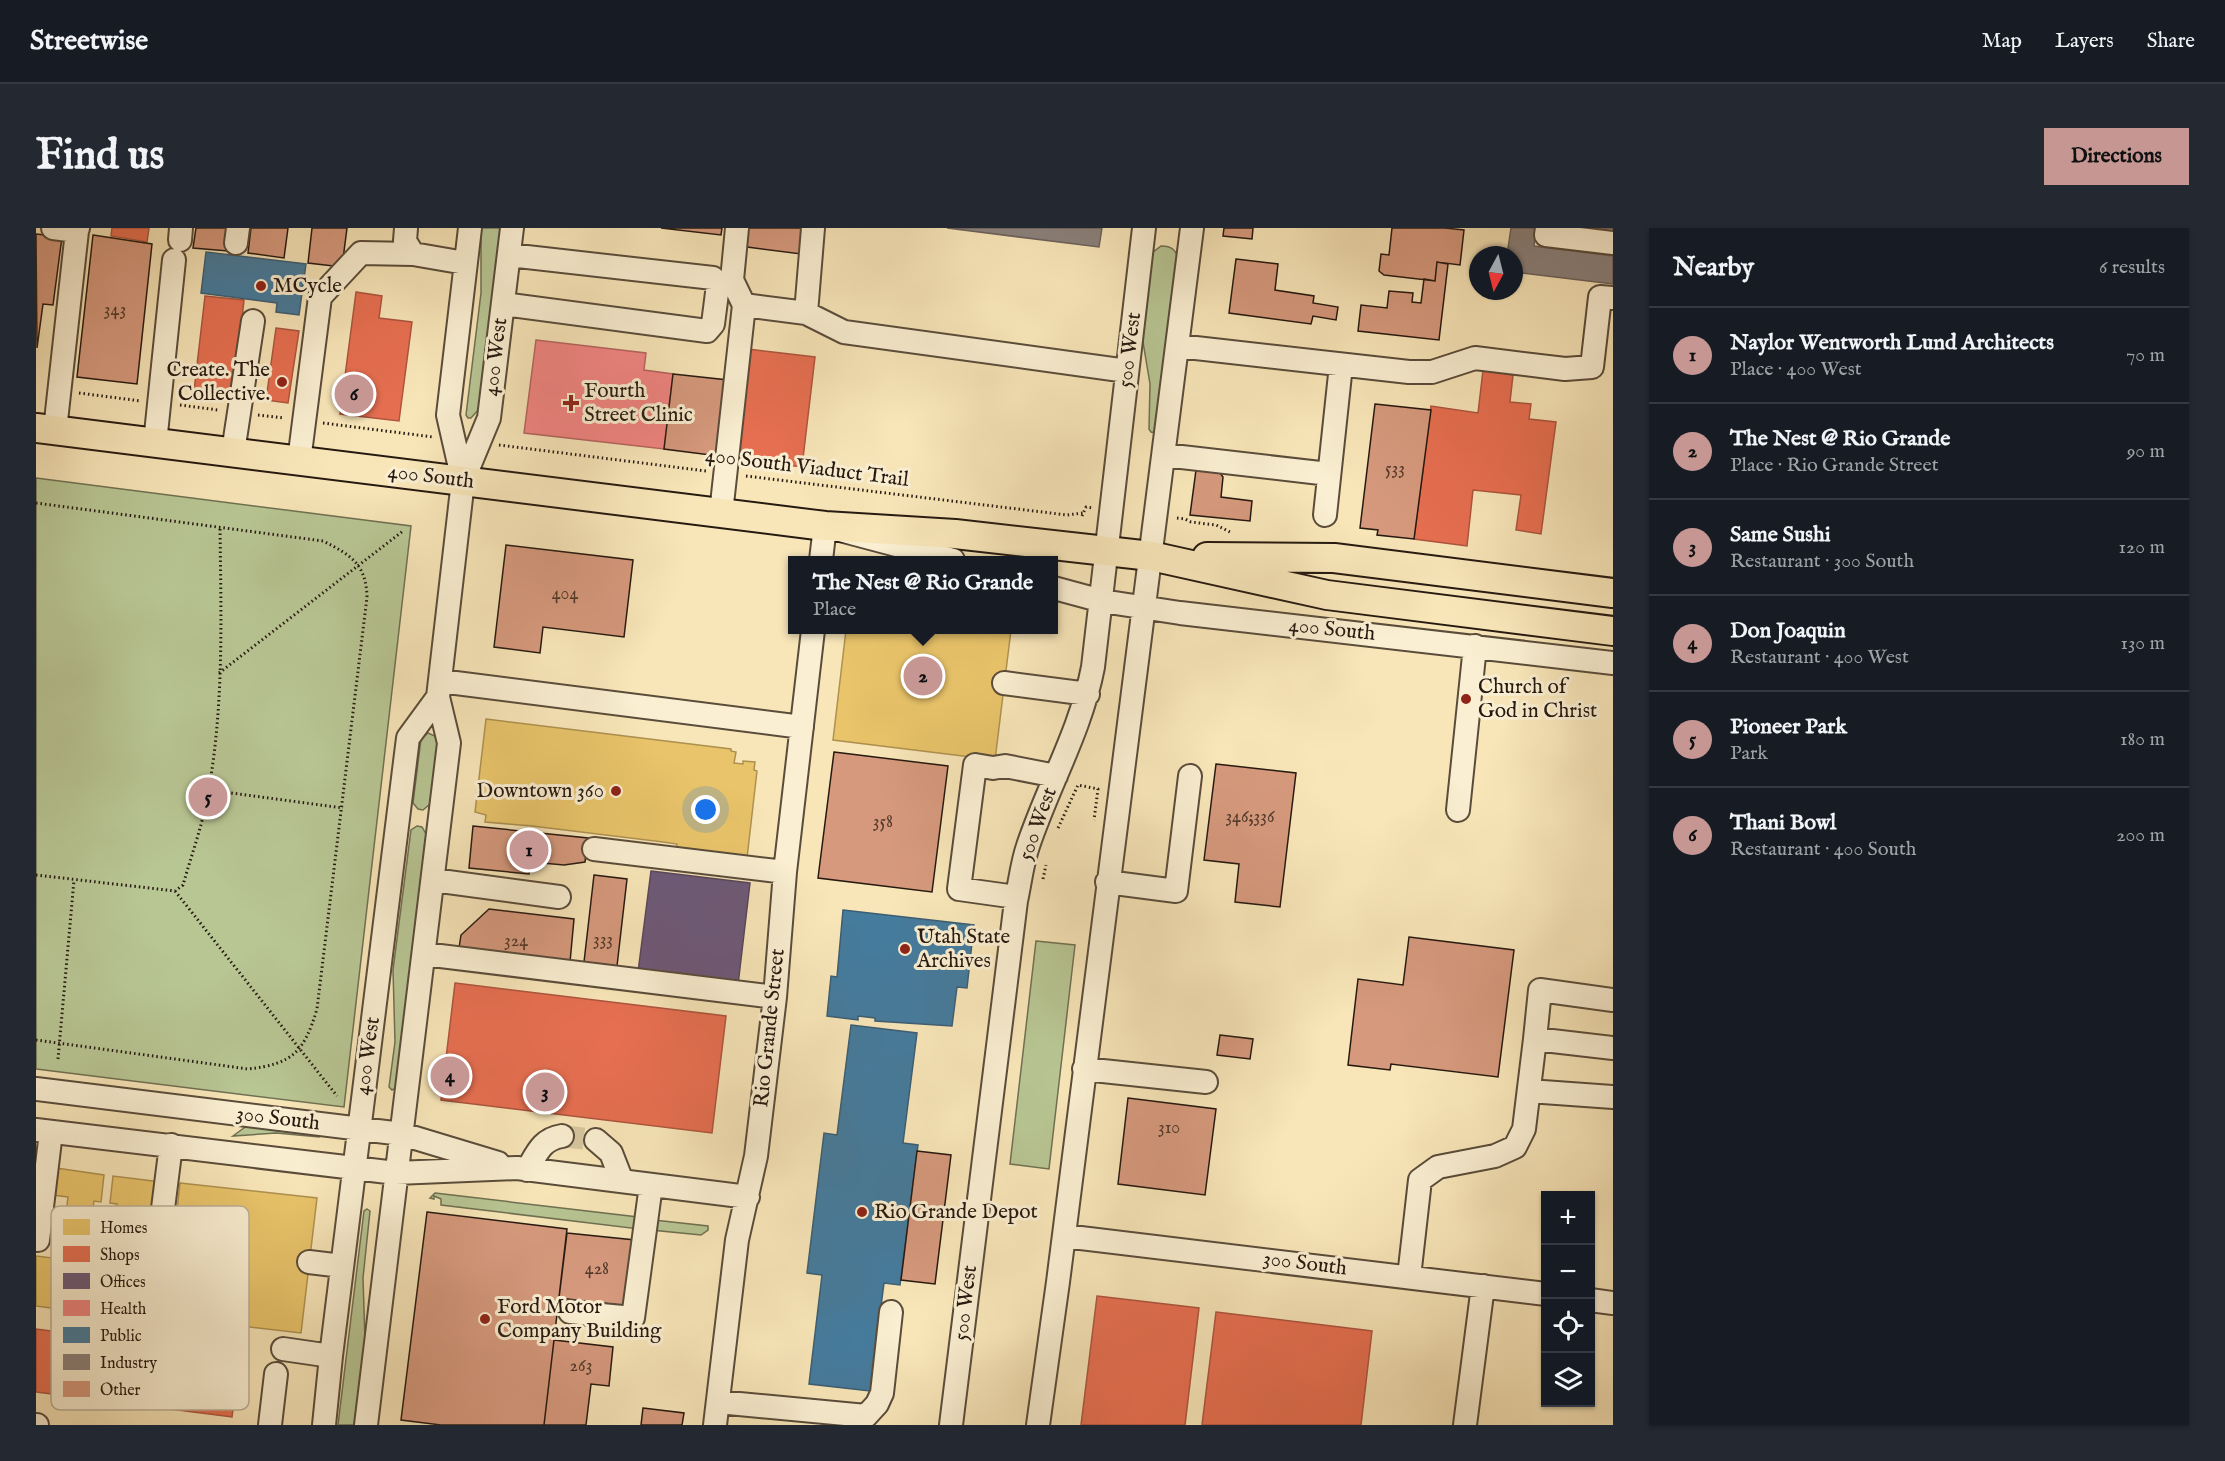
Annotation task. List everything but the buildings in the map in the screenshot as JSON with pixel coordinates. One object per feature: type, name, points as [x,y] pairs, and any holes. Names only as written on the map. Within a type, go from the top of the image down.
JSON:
[{"type":"main road","name":"400 South","points":[[45,429],[825,526],[955,534],[1151,556],[1327,595],[1613,631]]},
{"type":"main road","name":"400 South","points":[[1151,556],[1334,558],[1613,593]]},
{"type":"street","points":[[45,429],[77,230],[53,228]]},
{"type":"street","points":[[406,228],[405,242],[413,254]]},
{"type":"street","name":"400 West","points":[[463,481],[448,415],[470,228]]},
{"type":"street","name":"400 West","points":[[366,1425],[449,743],[439,689],[463,481],[489,418],[512,228]]},
{"type":"street","points":[[721,513],[744,305],[732,280],[737,228]]},
{"type":"street","points":[[807,313],[813,228]]},
{"type":"street","name":"500 West","points":[[951,1425],[1017,897],[1027,848],[1076,730],[1088,694],[1102,601],[1144,228]]},
{"type":"street","points":[[1038,1425],[1192,228]]},
{"type":"street","points":[[1547,228],[1546,235],[1613,243]]},
{"type":"street","points":[[155,443],[178,243]]},
{"type":"street","points":[[299,461],[320,297],[361,253],[413,254],[465,263]]},
{"type":"street","points":[[503,304],[707,331],[713,324],[718,285],[713,278],[509,255]]},
{"type":"street","points":[[1178,346],[1408,372],[1432,372],[1475,358],[1565,369],[1592,367],[1600,297],[1613,298]]},
{"type":"street","points":[[744,305],[807,313],[844,332],[1127,371]]},
{"type":"street","points":[[233,453],[253,321]]},
{"type":"street","points":[[1325,515],[1341,364]]},
{"type":"street","points":[[1164,455],[1329,474]]},
{"type":"street","points":[[822,556],[825,526]]},
{"type":"street","name":"400 South","points":[[825,526],[935,556]]},
{"type":"street","name":"400 South","points":[[1058,589],[1102,601],[1180,613],[1613,663]]},
{"type":"street","name":"Rio Grande Street","points":[[715,1425],[737,1240],[756,1156],[813,634]]},
{"type":"street","points":[[1458,810],[1475,646]]},
{"type":"street","points":[[1004,683],[1088,694]]},
{"type":"street","points":[[439,689],[802,727]]},
{"type":"street","name":"400 West","points":[[324,1425],[408,738],[439,689]]},
{"type":"street","points":[[1017,897],[959,889],[975,765],[993,768],[1005,766],[1056,776]]},
{"type":"street","points":[[1107,882],[1176,891],[1190,776]]},
{"type":"street","points":[[594,849],[785,872]]},
{"type":"street","points":[[433,880],[558,897]]},
{"type":"street","points":[[424,954],[775,997]]},
{"type":"street","points":[[1409,1276],[1420,1180],[1438,1167],[1495,1156],[1515,1146],[1524,1129],[1540,990],[1613,1000]]},
{"type":"street","points":[[1535,1039],[1613,1048]]},
{"type":"street","points":[[1084,1069],[1206,1082]]},
{"type":"street","name":"300 South","points":[[36,1089],[402,1134],[522,1169]]},
{"type":"street","points":[[1529,1091],[1613,1097]]},
{"type":"street","points":[[38,1240],[44,1131]]},
{"type":"street","name":"300 South","points":[[44,1131],[396,1173],[522,1169],[748,1197]]},
{"type":"street","points":[[522,1169],[550,1138],[562,1136]]},
{"type":"street","points":[[596,1140],[611,1153],[622,1181]]},
{"type":"street","points":[[163,1206],[171,1145]]},
{"type":"street","points":[[570,1312],[633,1318],[651,1185]]},
{"type":"street","name":"300 South","points":[[1064,1236],[1541,1293]]},
{"type":"street","points":[[309,1262],[342,1266]]},
{"type":"street","points":[[1465,1425],[1483,1286]]},
{"type":"street","points":[[1595,1301],[1613,1303]]},
{"type":"street","points":[[718,1402],[866,1416],[877,1404],[882,1393],[891,1312]]},
{"type":"street","points":[[283,1348],[331,1356]]},
{"type":"street","points":[[270,1425],[276,1374]]},
{"type":"path","name":"400 South Viaduct Trail","points":[[522,448],[1067,515],[1083,514],[1086,507]]},
{"type":"path","points":[[36,503],[323,541],[343,551],[360,566],[366,581],[367,597],[317,1009],[310,1033],[301,1048],[289,1059],[268,1067],[248,1069],[36,1040]]},
{"type":"path","points":[[1173,517],[1216,525],[1229,532]]},
{"type":"path","points":[[36,875],[175,891],[183,885],[209,790],[215,739],[219,673],[220,527]]},
{"type":"path","points":[[219,673],[403,531]]},
{"type":"path","points":[[1054,838],[1078,785]]},
{"type":"path","points":[[209,790],[343,808]]},
{"type":"path","points":[[1042,881],[1047,859]]},
{"type":"path","points":[[58,1059],[75,880]]},
{"type":"path","points":[[175,891],[337,1096]]},
{"type":"green space","points":[[481,228],[505,228],[480,408],[471,418],[468,418],[466,415],[481,293]]},
{"type":"green space","points":[[1161,246],[1173,249],[1179,260],[1156,433],[1149,429],[1150,384],[1142,336],[1152,253]]},
{"type":"green space","points":[[36,478],[411,526],[344,1107],[36,1069]]},
{"type":"green space","points":[[428,733],[437,737],[438,743],[430,804],[423,810],[418,809],[413,803],[421,739]]},
{"type":"green space","points":[[417,826],[422,827],[426,834],[396,1088],[392,1090],[389,1087],[395,1042],[393,970],[411,830]]},
{"type":"green space","points":[[1036,941],[1075,945],[1049,1169],[1010,1164]]},
{"type":"green space","points":[[248,1125],[319,1131],[319,1137],[276,1133],[233,1136]]},
{"type":"green space","points":[[435,1193],[638,1217],[639,1229],[441,1205],[441,1199],[434,1196],[434,1199],[430,1198]]},
{"type":"green space","points":[[367,1209],[370,1211],[363,1278],[365,1340],[354,1425],[338,1425],[364,1211]]},
{"type":"green space","points":[[654,1220],[708,1226],[708,1230],[701,1235],[651,1230]]},
{"type":"tunnel","points":[[562,1136],[596,1140]]},
{"type":"place","name":"MCycle","points":[[261,286]]},
{"type":"place","name":"Create. The Collective.","points":[[282,382]]},
{"type":"place","name":"Thani Bowl","points":[[354,394]]},
{"type":"place","name":"Fourth Street Clinic","points":[[571,403]]},
{"type":"place","name":"The Nest @ Rio Grande","points":[[923,676]]},
{"type":"place","name":"Church of God in Christ","points":[[1466,699]]},
{"type":"place","name":"Downtown 360","points":[[616,791]]},
{"type":"place","name":"Pioneer Park","points":[[208,797]]},
{"type":"place","name":"Naylor Wentworth Lund Architects","points":[[529,850]]},
{"type":"place","name":"Utah State Archives","points":[[905,949]]},
{"type":"place","name":"Don Joaquin","points":[[450,1076]]},
{"type":"place","name":"Same Sushi","points":[[545,1092]]},
{"type":"place","name":"Rio Grande Depot","points":[[862,1212]]},
{"type":"place","name":"Ford Motor Company Building","points":[[485,1319]]}]
